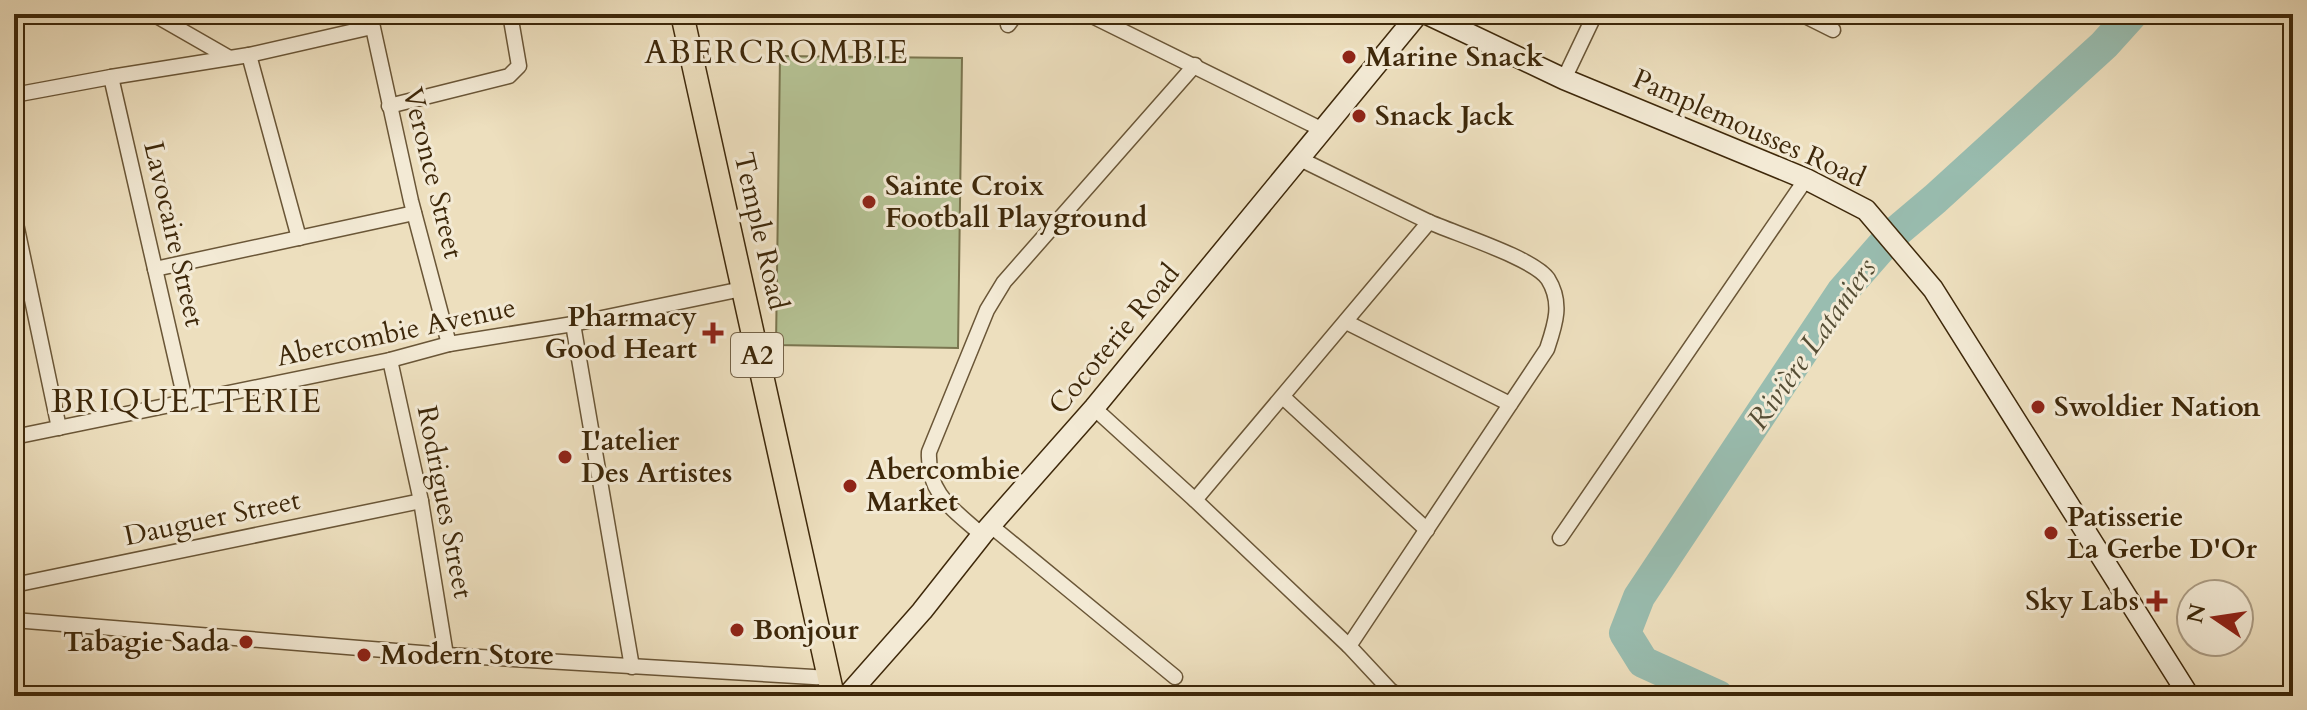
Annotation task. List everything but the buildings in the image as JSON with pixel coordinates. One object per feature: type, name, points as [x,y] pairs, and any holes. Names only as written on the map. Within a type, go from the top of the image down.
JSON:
[{"type":"main road","name":"Temple Road","points":[[682,14],[831,687]]},
{"type":"main road","name":"Cocoterie Road","points":[[847,696],[922,611],[986,530],[1094,408],[1418,14]]},
{"type":"main road","name":"Pamplemousses Road","points":[[1427,14],[1564,79],[1806,179],[1866,210],[1933,289],[2189,696]]},
{"type":"street","points":[[153,14],[228,57]]},
{"type":"street","points":[[389,106],[509,76],[519,66],[510,14]]},
{"type":"street","points":[[1088,14],[1323,130]]},
{"type":"street","points":[[1564,79],[1595,14]]},
{"type":"street","points":[[1801,14],[1833,30]]},
{"type":"street","points":[[14,95],[249,55],[371,21]]},
{"type":"street","name":"Veronce Street","points":[[371,21],[414,213],[449,344]]},
{"type":"street","points":[[249,55],[299,238]]},
{"type":"street","points":[[1175,677],[942,498],[931,480],[929,452],[987,310],[1025,258],[1195,65]]},
{"type":"street","name":"Lavocaire Street","points":[[111,77],[186,404]]},
{"type":"street","points":[[1300,159],[1429,222],[1528,264],[1546,276],[1555,294],[1558,315],[1547,349],[1349,646]]},
{"type":"street","points":[[1560,538],[1806,179]]},
{"type":"street","points":[[155,269],[414,213]]},
{"type":"street","points":[[14,214],[59,428]]},
{"type":"street","points":[[1195,500],[1429,222]]},
{"type":"street","name":"Abercombie Avenue","points":[[14,437],[186,404],[390,360],[449,344],[573,324],[742,289]]},
{"type":"street","points":[[1346,322],[1510,404]]},
{"type":"street","points":[[573,324],[632,667]]},
{"type":"street","name":"Rodrigues Street","points":[[390,360],[421,501],[446,655]]},
{"type":"street","points":[[1283,397],[1427,530]]},
{"type":"street","points":[[1094,408],[1195,500],[1399,696]]},
{"type":"street","name":"Dauguer Street","points":[[14,585],[421,501]]},
{"type":"street","points":[[14,620],[632,667],[831,687]]},
{"type":"green space","name":"Sainte Croix Football Playground","points":[[780,56],[962,58],[958,348],[776,345]]},
{"type":"waterway","name":"Rivière Lataniers","points":[[1718,696],[1643,662],[1625,633],[1639,597],[1842,292],[1890,237],[2104,45],[2132,14]]},
{"type":"place","name":"Marine Snack","points":[[1349,57]]},
{"type":"place","name":"Snack Jack","points":[[1359,116]]},
{"type":"place","name":"Sainte Croix Football Playground","points":[[869,202]]},
{"type":"place","name":"Pharmacy Good Heart","points":[[713,333]]},
{"type":"place","name":"Swoldier Nation","points":[[2038,407]]},
{"type":"place","name":"L'atelier Des Artistes","points":[[565,457]]},
{"type":"place","name":"Abercombie Market","points":[[850,486]]},
{"type":"place","name":"Patisserie La Gerbe D'Or","points":[[2051,533]]},
{"type":"place","name":"Sky Labs","points":[[2157,601]]},
{"type":"place","name":"Bonjour","points":[[737,630]]},
{"type":"place","name":"Tabagie Sada","points":[[246,642]]},
{"type":"place","name":"Modern Store","points":[[364,655]]},
{"type":"district","name":"ABERCROMBIE","points":[[777,53]]},
{"type":"district","name":"BRIQUETTERIE","points":[[187,402]]}]
